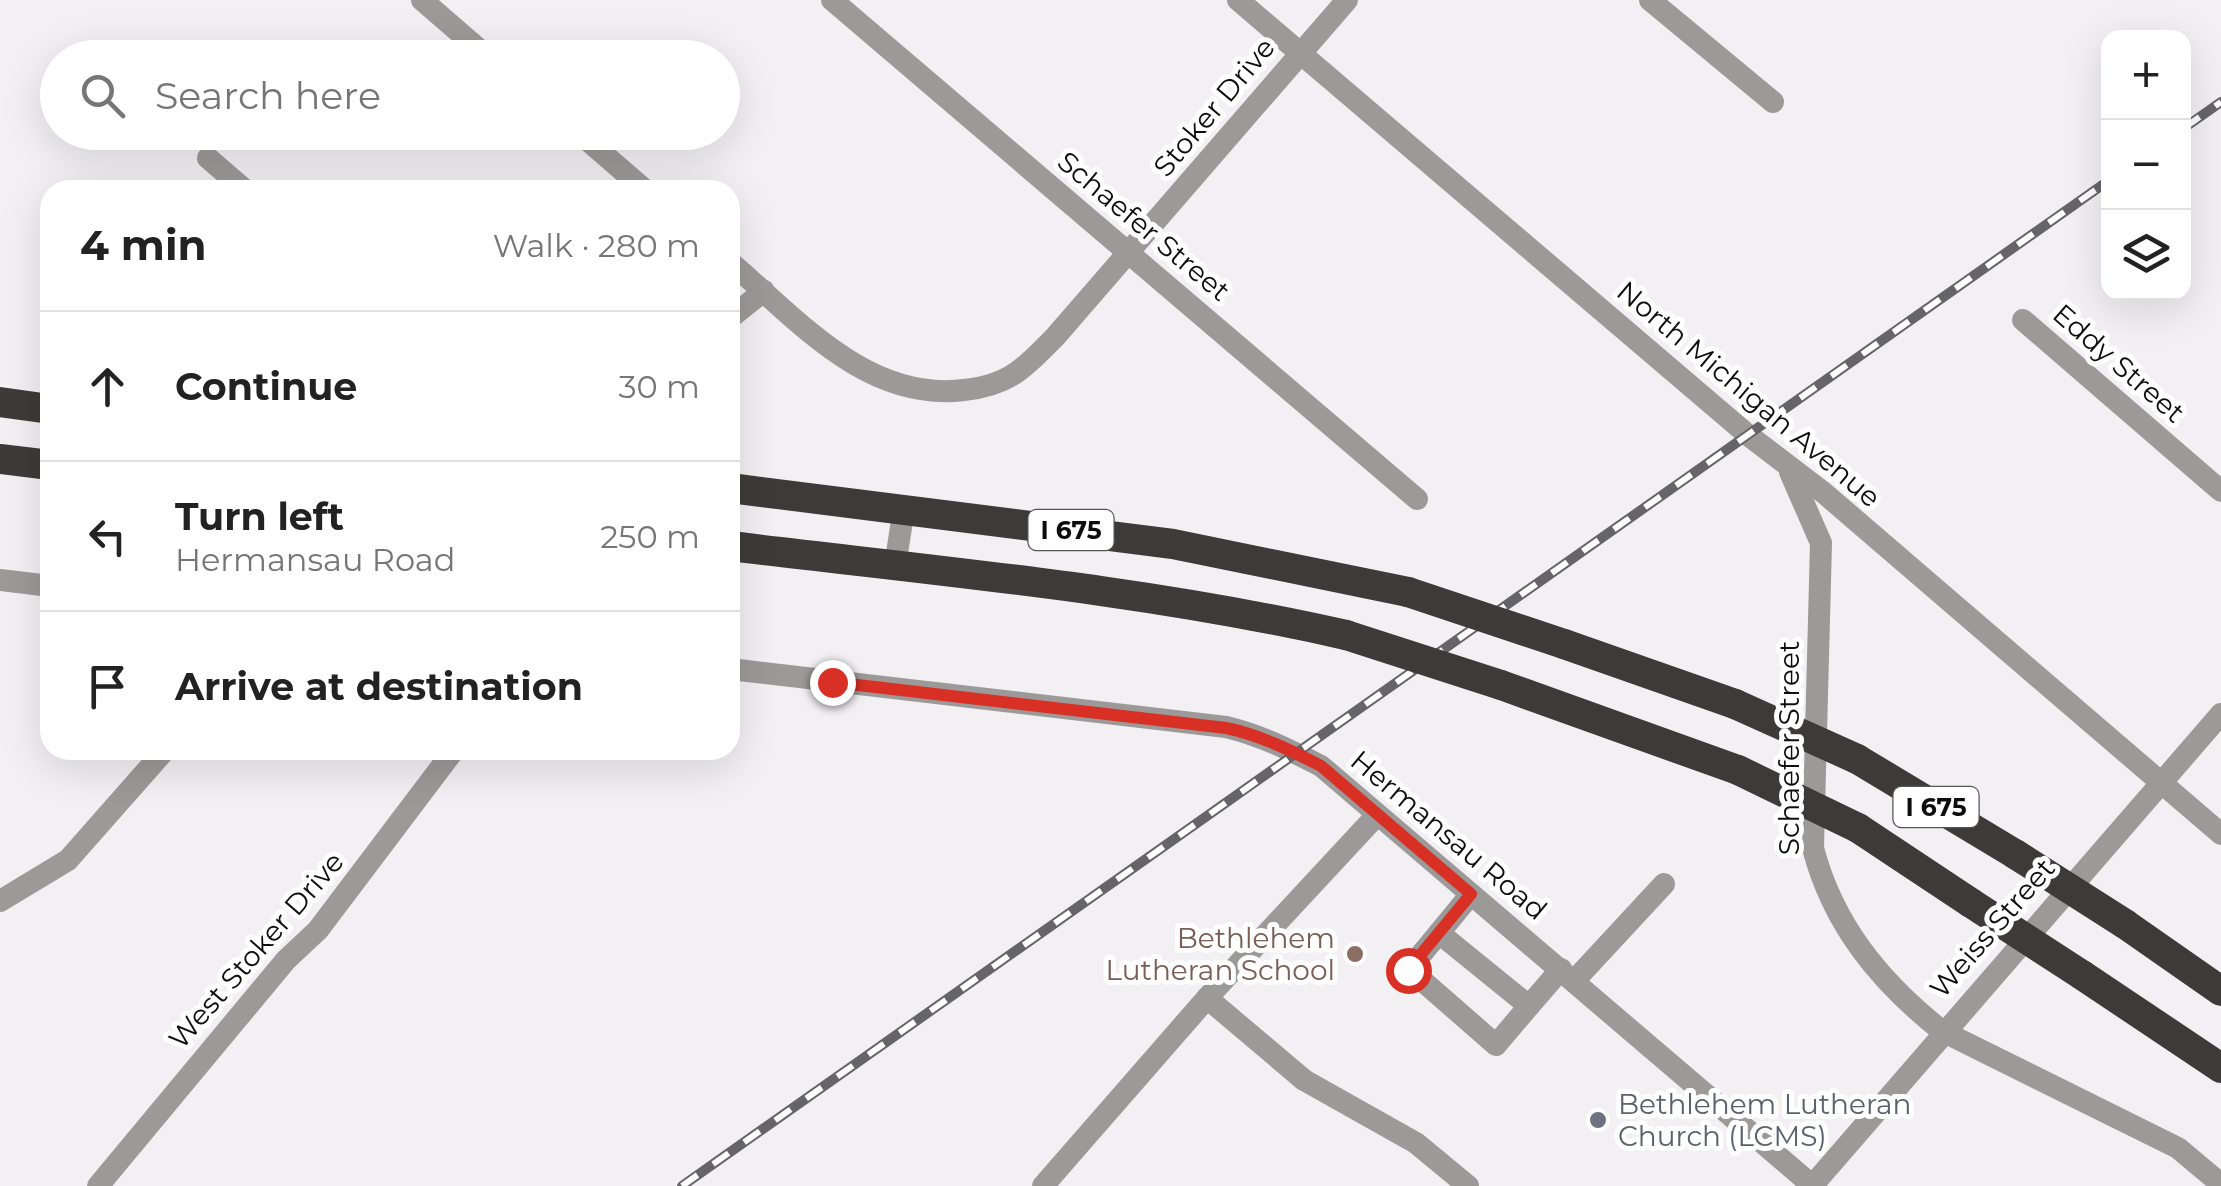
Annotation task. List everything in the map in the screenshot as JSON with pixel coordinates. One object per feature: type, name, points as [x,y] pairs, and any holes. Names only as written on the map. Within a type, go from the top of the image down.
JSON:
[{"type":"highway","points":[[0,402],[40,408]]},
{"type":"highway","points":[[0,459],[40,464]]},
{"type":"highway","name":"I 675","points":[[740,489],[1173,544],[1408,592],[1564,644],[1736,704],[1857,759],[2125,924],[2221,991]]},
{"type":"highway","name":"I 675","points":[[740,547],[1270,618],[1346,636],[1502,685],[1738,770],[1858,828],[2221,1068]]},
{"type":"street","points":[[422,0],[468,40]]},
{"type":"street","name":"Schaefer Street","points":[[832,0],[1417,499]]},
{"type":"street","name":"North Michigan Avenue","points":[[1238,0],[2221,834]]},
{"type":"street","name":"Stoker Drive","points":[[740,271],[853,366],[902,389],[944,392],[986,388],[1019,371],[1129,253],[1347,0]]},
{"type":"street","points":[[1650,0],[1772,102]]},
{"type":"street","points":[[599,150],[633,180]]},
{"type":"street","points":[[208,158],[233,180]]},
{"type":"street","points":[[740,310],[764,291]]},
{"type":"street","name":"Eddy Street","points":[[2022,320],[2221,492]]},
{"type":"street","name":"Schaefer Street","points":[[1788,468],[1821,542],[1813,848],[1820,877],[1857,947],[1890,986],[1942,1031],[2178,1148],[2221,1184]]},
{"type":"street","points":[[894,566],[904,508]]},
{"type":"street","points":[[1821,542],[1853,519]]},
{"type":"street","points":[[0,580],[40,585]]},
{"type":"street","name":"Hermansau Road","points":[[740,670],[1226,728],[1254,734],[1321,766],[1813,1186]]},
{"type":"street","name":"Weiss Street","points":[[1813,1186],[1942,1031],[2221,714]]},
{"type":"street","points":[[0,902],[68,860],[157,760]]},
{"type":"street","name":"West Stoker Drive","points":[[98,1186],[274,974],[318,930],[446,760]]},
{"type":"street","points":[[1043,1186],[1207,998],[1377,815]]},
{"type":"street","points":[[1471,894],[1408,970],[1496,1045],[1529,1006],[1664,884]]},
{"type":"street","points":[[1439,932],[1529,1006]]},
{"type":"street","points":[[1207,998],[1304,1080],[1416,1142],[1468,1186]]},
{"type":"railway","points":[[2191,123],[2221,102]]},
{"type":"railway","points":[[682,1186],[2101,186]]},
{"type":"place","name":"Bethlehem Lutheran School","points":[[1355,954]]},
{"type":"place","name":"Bethlehem Lutheran Church (LCMS)","points":[[1598,1120]]},
{"type":"route","points":[[832,682],[1226,728],[1254,734],[1321,766],[1471,894],[1408,970]]}]
